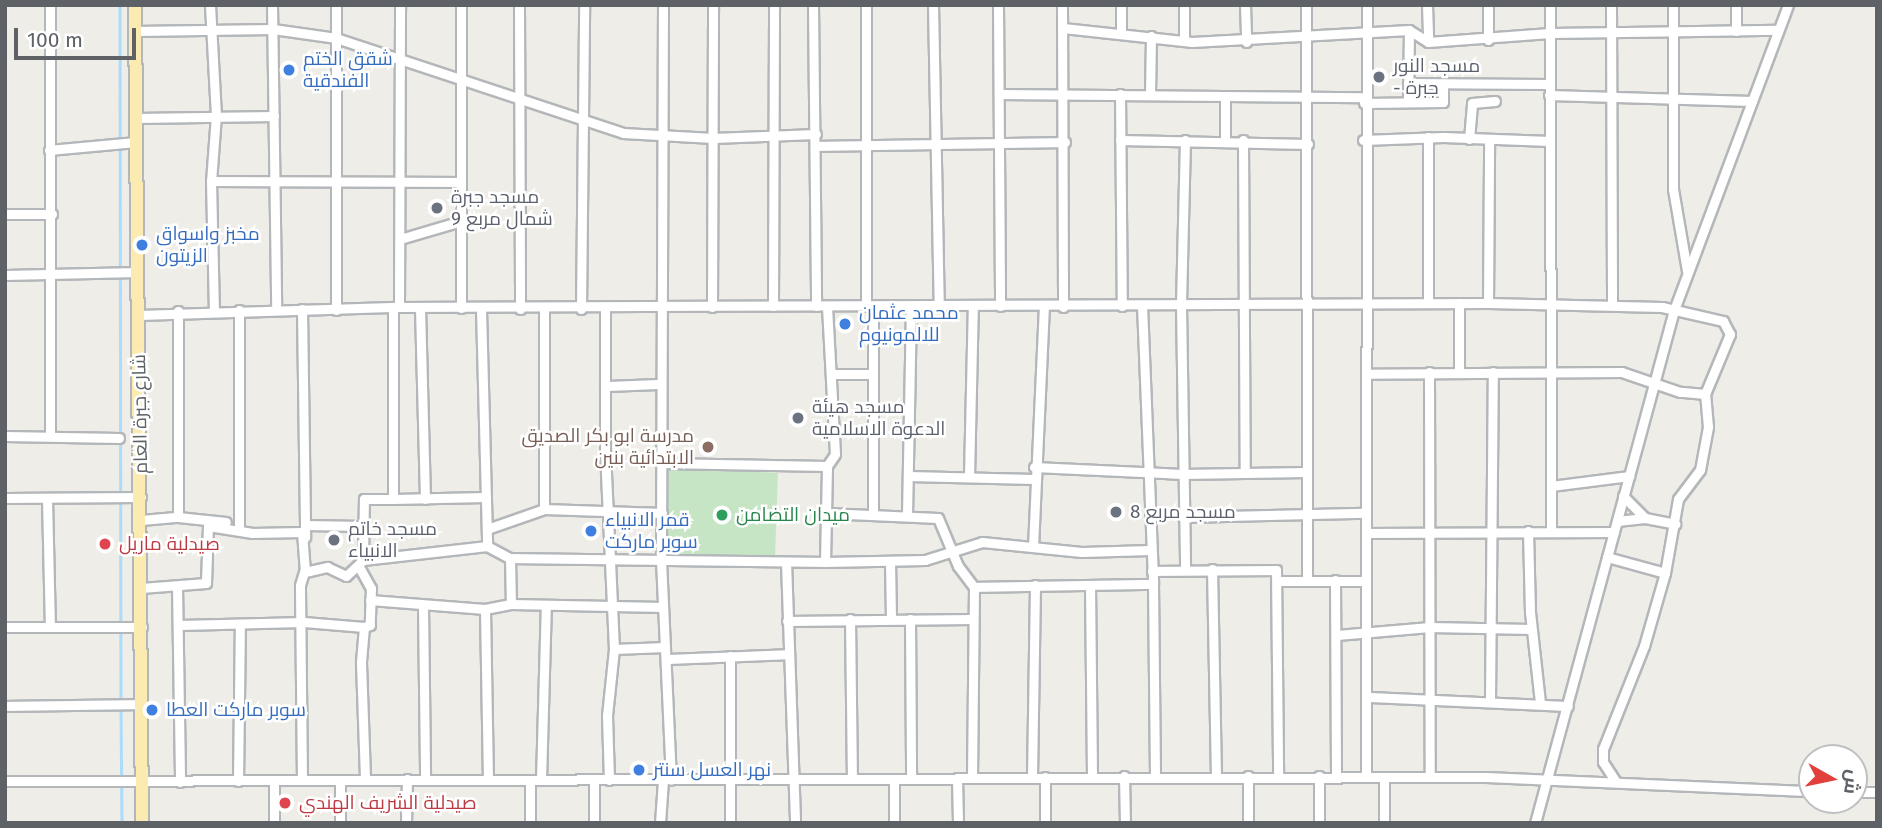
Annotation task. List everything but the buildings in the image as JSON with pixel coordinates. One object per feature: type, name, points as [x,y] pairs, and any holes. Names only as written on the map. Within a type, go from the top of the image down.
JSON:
[{"type":"main road","name":"شارع جبرة العام","points":[[135,5],[142,823]]},
{"type":"street","points":[[50,5],[50,436]]},
{"type":"street","points":[[210,5],[216,115],[211,181],[214,310]]},
{"type":"street","points":[[272,5],[276,310]]},
{"type":"street","points":[[336,5],[336,310]]},
{"type":"street","points":[[393,499],[396,308],[400,239],[400,5]]},
{"type":"street","points":[[461,5],[461,308]]},
{"type":"street","points":[[519,5],[520,309]]},
{"type":"street","points":[[581,309],[584,5]]},
{"type":"street","points":[[660,823],[667,780],[666,659],[660,561],[663,5]]},
{"type":"street","points":[[712,307],[713,5]]},
{"type":"street","points":[[773,306],[774,5]]},
{"type":"street","points":[[813,5],[816,306]]},
{"type":"street","points":[[866,5],[873,514]]},
{"type":"street","points":[[933,5],[939,306]]},
{"type":"street","points":[[998,5],[1000,306]]},
{"type":"street","points":[[1062,5],[1065,94],[1063,307]]},
{"type":"street","points":[[1121,5],[1121,32]]},
{"type":"street","points":[[1184,5],[1184,41]]},
{"type":"street","points":[[1245,5],[1246,42]]},
{"type":"street","points":[[1306,5],[1307,580]]},
{"type":"street","points":[[1366,777],[1369,697],[1365,581],[1363,140],[1367,5]]},
{"type":"street","points":[[1427,5],[1427,42]]},
{"type":"street","points":[[1488,5],[1488,40]]},
{"type":"street","points":[[1550,5],[1551,530]]},
{"type":"street","points":[[1611,5],[1612,305]]},
{"type":"street","points":[[1672,5],[1673,189],[1687,271]]},
{"type":"street","points":[[1736,31],[1737,5]]},
{"type":"street","points":[[1535,823],[1674,310],[1788,5]]},
{"type":"street","points":[[1063,28],[1121,32],[1184,41],[1246,42],[1306,32],[1409,30],[1427,42],[1488,40],[1550,33],[1778,30]]},
{"type":"street","points":[[135,31],[272,29],[336,38],[460,77],[583,122],[623,133],[713,138],[816,134]]},
{"type":"street","points":[[1408,101],[1409,30]]},
{"type":"street","points":[[1150,94],[1151,36]]},
{"type":"street","points":[[1408,83],[1549,84]]},
{"type":"street","points":[[1000,94],[1150,94],[1443,102],[1443,84]]},
{"type":"street","points":[[1120,94],[1122,306]]},
{"type":"street","points":[[1549,94],[1752,101]]},
{"type":"street","points":[[1225,96],[1225,140]]},
{"type":"street","points":[[1469,139],[1472,103],[1495,101]]},
{"type":"street","points":[[136,118],[274,116]]},
{"type":"street","points":[[1363,140],[1428,137],[1550,141]]},
{"type":"street","points":[[1428,137],[1428,303]]},
{"type":"street","points":[[1185,140],[1181,305],[1185,570]]},
{"type":"street","points":[[1120,141],[1243,140],[1308,144]]},
{"type":"street","points":[[1243,140],[1245,473]]},
{"type":"street","points":[[1488,303],[1489,140]]},
{"type":"street","points":[[49,150],[136,142]]},
{"type":"street","points":[[816,146],[1065,142]]},
{"type":"street","points":[[211,181],[460,182]]},
{"type":"street","points":[[5,214],[52,214]]},
{"type":"street","points":[[400,239],[461,221]]},
{"type":"street","points":[[5,275],[138,272]]},
{"type":"street","points":[[1459,303],[1459,372]]},
{"type":"street","points":[[139,315],[214,310],[396,308],[544,310],[773,306],[1063,307],[1488,303],[1612,305],[1674,310],[1723,321],[1728,326],[1727,344],[1705,394],[1706,450],[1700,470],[1678,499],[1665,573],[1644,646],[1603,749],[1603,762],[1616,782]]},
{"type":"street","points":[[1142,305],[1146,470],[1153,571],[1155,776]]},
{"type":"street","points":[[825,562],[827,466],[835,454],[827,306]]},
{"type":"street","points":[[907,515],[911,306]]},
{"type":"street","points":[[969,476],[973,306]]},
{"type":"street","points":[[1033,547],[1034,467],[1044,306]]},
{"type":"street","points":[[420,308],[425,499]]},
{"type":"street","points":[[302,780],[304,622],[300,585],[304,572],[305,527],[303,309]]},
{"type":"street","points":[[481,309],[487,546]]},
{"type":"street","points":[[605,309],[614,649],[607,716],[609,780]]},
{"type":"street","points":[[239,310],[239,526]]},
{"type":"street","points":[[544,310],[544,509]]},
{"type":"street","points":[[178,311],[178,517]]},
{"type":"street","points":[[1429,372],[1430,777]]},
{"type":"street","points":[[1490,700],[1493,372]]},
{"type":"street","points":[[1366,374],[1622,372],[1653,383],[1705,394]]},
{"type":"street","points":[[831,374],[873,374]]},
{"type":"street","points":[[605,386],[660,384]]},
{"type":"street","points":[[5,436],[120,438]]},
{"type":"street","points":[[662,463],[827,466]]},
{"type":"street","points":[[1034,467],[1146,470],[1182,474],[1306,472]]},
{"type":"street","points":[[908,476],[1034,478]]},
{"type":"street","points":[[1551,486],[1629,476]]},
{"type":"street","points":[[1623,496],[1645,518]]},
{"type":"street","points":[[5,498],[141,497]]},
{"type":"street","points":[[179,625],[304,622],[364,627],[370,625],[370,588],[360,563],[364,499],[486,497]]},
{"type":"street","points":[[47,498],[50,627]]},
{"type":"street","points":[[487,529],[544,509],[662,513]]},
{"type":"street","points":[[825,513],[907,515],[943,522],[958,566],[974,587],[972,778]]},
{"type":"street","points":[[1183,517],[1365,513]]},
{"type":"street","points":[[141,520],[178,517],[205,519],[253,531],[363,526]]},
{"type":"street","points":[[1617,521],[1645,518],[1675,524]]},
{"type":"street","points":[[205,519],[206,583]]},
{"type":"street","points":[[206,583],[208,526],[253,531],[302,532],[304,572]]},
{"type":"street","points":[[1366,533],[1551,530],[1614,532]]},
{"type":"street","points":[[1528,531],[1531,629],[1540,702]]},
{"type":"street","points":[[304,572],[327,566],[346,576],[360,563],[487,546],[510,558],[786,562],[925,561],[982,542],[1082,552],[1150,550]]},
{"type":"street","points":[[510,558],[512,604]]},
{"type":"street","points":[[1607,558],[1665,573]]},
{"type":"street","points":[[890,561],[891,619]]},
{"type":"street","points":[[786,562],[795,823]]},
{"type":"street","points":[[1153,571],[1273,568],[1277,581],[1278,776]]},
{"type":"street","points":[[1212,569],[1216,776]]},
{"type":"street","points":[[1335,580],[1336,776]]},
{"type":"street","points":[[1277,581],[1365,581]]},
{"type":"street","points":[[141,589],[206,583]]},
{"type":"street","points":[[974,587],[1153,584]]},
{"type":"street","points":[[1032,777],[1035,585]]},
{"type":"street","points":[[1090,585],[1093,776]]},
{"type":"street","points":[[177,586],[180,782]]},
{"type":"street","points":[[370,600],[485,609],[512,604],[663,607]]},
{"type":"street","points":[[423,605],[425,779]]},
{"type":"street","points":[[541,780],[546,606]]},
{"type":"street","points":[[485,609],[488,779]]},
{"type":"street","points":[[850,619],[852,779]]},
{"type":"street","points":[[910,619],[911,778]]},
{"type":"street","points":[[787,621],[973,619]]},
{"type":"street","points":[[238,781],[240,625]]},
{"type":"street","points":[[1337,635],[1366,635],[1430,626],[1531,629]]},
{"type":"street","points":[[5,627],[142,627]]},
{"type":"street","points":[[364,627],[365,780]]},
{"type":"street","points":[[614,649],[665,647]]},
{"type":"street","points":[[666,659],[788,653]]},
{"type":"street","points":[[730,656],[730,823]]},
{"type":"street","points":[[1369,697],[1430,697],[1540,702],[1568,706]]},
{"type":"street","points":[[5,706],[142,704]]},
{"type":"street","points":[[1124,776],[1125,823]]},
{"type":"street","points":[[1248,776],[1248,823]]},
{"type":"street","points":[[1319,776],[1319,823]]},
{"type":"street","points":[[5,781],[142,783],[340,779],[792,780],[1384,776],[1798,790]]},
{"type":"street","points":[[1384,776],[1384,823]]},
{"type":"street","points":[[1045,777],[1045,823]]},
{"type":"street","points":[[957,778],[958,823]]},
{"type":"street","points":[[340,779],[340,823]]},
{"type":"street","points":[[406,823],[407,779]]},
{"type":"street","points":[[894,779],[894,823]]},
{"type":"street","points":[[274,780],[274,823]]},
{"type":"street","points":[[530,780],[530,823]]},
{"type":"street","points":[[594,780],[594,823]]},
{"type":"green space","name":"ميدان التضامن","points":[[668,469],[778,473],[775,561],[665,557]]},
{"type":"waterway","points":[[120,5],[121,702]]},
{"type":"waterway","points":[[121,708],[122,823]]},
{"type":"place","name":"شقق الختم الفندقية","points":[[289,70]]},
{"type":"place","name":"مسجد النور - جبرة","points":[[1379,77]]},
{"type":"place","name":"مسجد جبرة شمال مربع 9","points":[[437,208]]},
{"type":"place","name":"مخبز واسواق الزيتون","points":[[142,245]]},
{"type":"place","name":"محمد عثمان للالمونيوم","points":[[845,324]]},
{"type":"place","name":"مسجد هيئة الدعوة الاسلامية","points":[[798,418]]},
{"type":"place","name":"مدرسة ابو بكر الصديق الابتدائية بنين","points":[[708,447]]},
{"type":"place","name":"مسجد مربع 8","points":[[1116,512]]},
{"type":"place","name":"ميدان التضامن","points":[[722,515]]},
{"type":"place","name":"قمر الانبياء سوبر ماركت","points":[[591,531]]},
{"type":"place","name":"مسجد خاتم الانبياء","points":[[334,540]]},
{"type":"place","name":"صيدلية ماريل","points":[[105,544]]},
{"type":"place","name":"سوبر ماركت العطا","points":[[152,710]]},
{"type":"place","name":"نهر العسل سنتر","points":[[639,770]]},
{"type":"place","name":"صيدلية الشريف الهندي","points":[[285,803]]}]
